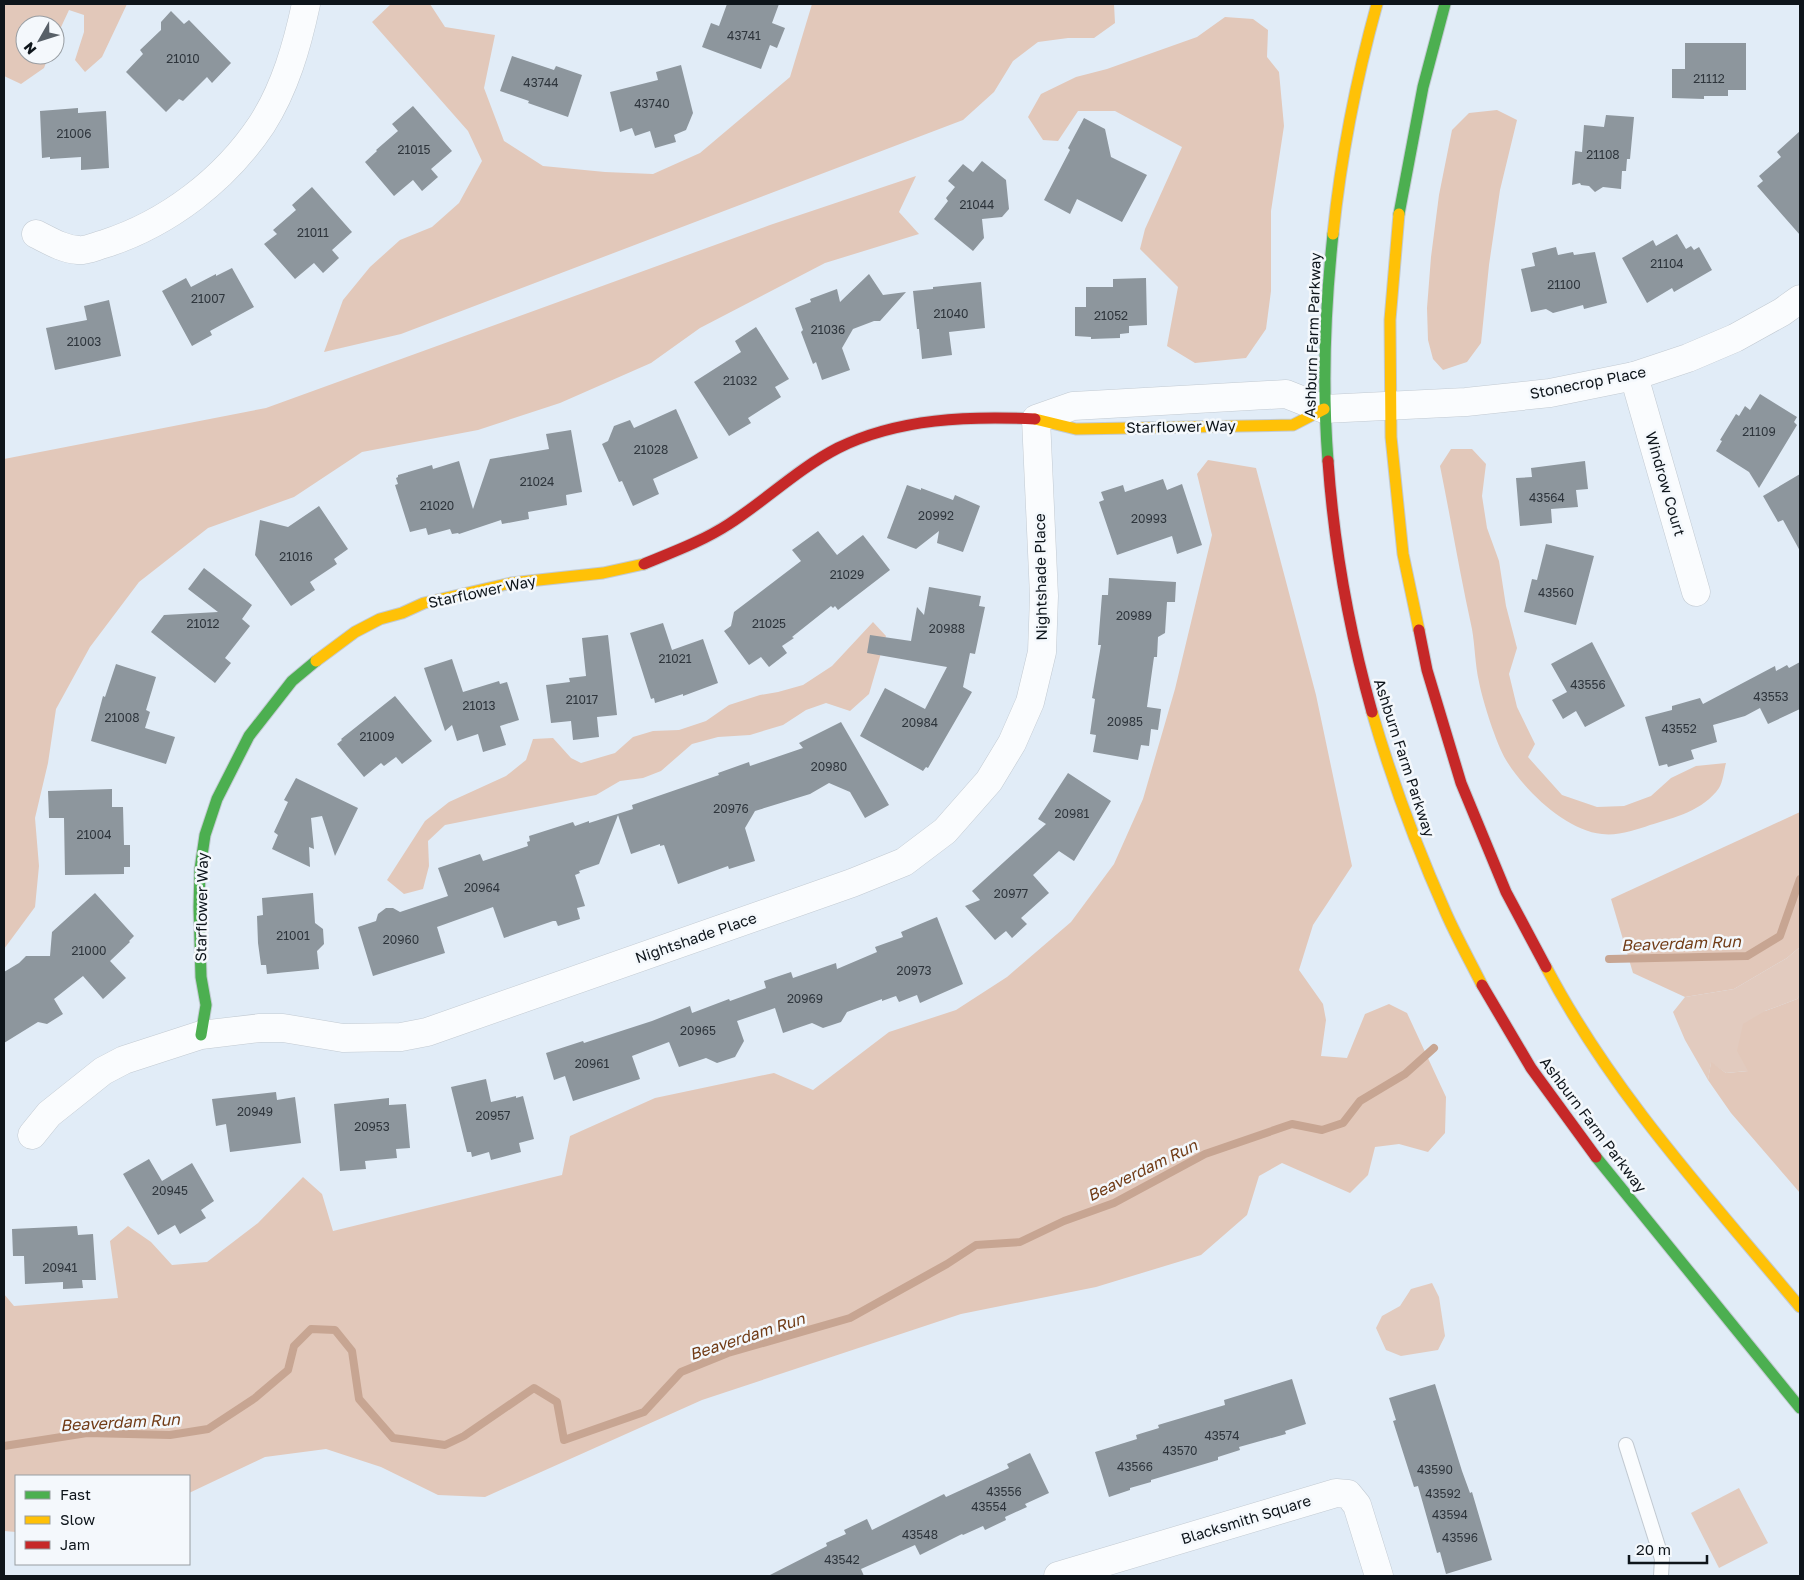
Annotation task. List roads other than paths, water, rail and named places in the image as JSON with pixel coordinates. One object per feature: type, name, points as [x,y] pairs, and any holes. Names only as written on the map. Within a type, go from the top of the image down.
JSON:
[{"type":"main road","name":"Ashburn Farm Parkway","points":[[1377,4],[1359,71],[1332,237],[1326,320],[1324,409],[1338,556],[1351,631],[1366,696],[1388,768],[1414,838],[1448,919],[1506,1027],[1531,1068],[1569,1122],[1800,1408]]},
{"type":"main road","points":[[1445,4],[1406,159],[1392,276],[1389,336],[1389,406],[1398,517],[1414,615],[1425,666],[1457,771],[1477,826],[1520,920],[1562,997],[1623,1088],[1673,1153],[1800,1307]]},
{"type":"main road","name":"Starflower Way","points":[[201,1035],[206,1005],[201,977],[200,869],[205,835],[217,799],[249,736],[292,681],[355,632],[380,619],[402,613],[424,603],[511,583],[603,573],[639,566],[691,545],[729,524],[820,459],[839,448],[907,424],[986,417],[1036,419]]},
{"type":"street","points":[[36,234],[60,246],[80,251],[122,238],[160,220],[206,189],[236,158],[262,124],[282,87],[297,45],[306,4]]},
{"type":"street","name":"Stonecrop Place","points":[[1389,406],[1466,402],[1550,393],[1634,376],[1688,358],[1735,338],[1782,312],[1800,299]]},
{"type":"street","name":"Windrow Court","points":[[1634,376],[1696,592]]},
{"type":"street","name":"Starflower Way","points":[[1036,419],[1073,406],[1286,394],[1324,409],[1389,406]]},
{"type":"street","name":"Nightshade Place","points":[[32,1135],[49,1114],[103,1071],[124,1060],[201,1035],[260,1028],[283,1028],[343,1038],[401,1037],[427,1032],[852,883],[904,862],[928,845],[946,831],[989,781],[1012,744],[1032,693],[1042,652],[1044,596],[1036,419]]},
{"type":"street","name":"Blacksmith Square","points":[[1058,1576],[1336,1493],[1348,1494],[1357,1504],[1379,1576]]},
{"type":"lane","points":[[1626,1446],[1662,1560],[1661,1576]]},
{"type":"waterway","name":"Beaverdam Run","points":[[1609,959],[1747,956],[1780,936],[1800,879]]},
{"type":"waterway","name":"Beaverdam Run","points":[[4,1446],[87,1433],[170,1435],[208,1429],[255,1398],[288,1370],[294,1346],[311,1329],[335,1330],[352,1351],[359,1399],[393,1438],[445,1445],[464,1436],[534,1388],[557,1402],[564,1440],[644,1412],[681,1372],[728,1353],[850,1318],[947,1264],[976,1245],[1020,1242],[1064,1221],[1114,1203],[1205,1154],[1292,1124],[1322,1130],[1343,1123],[1360,1101],[1405,1074],[1434,1048]]}]
